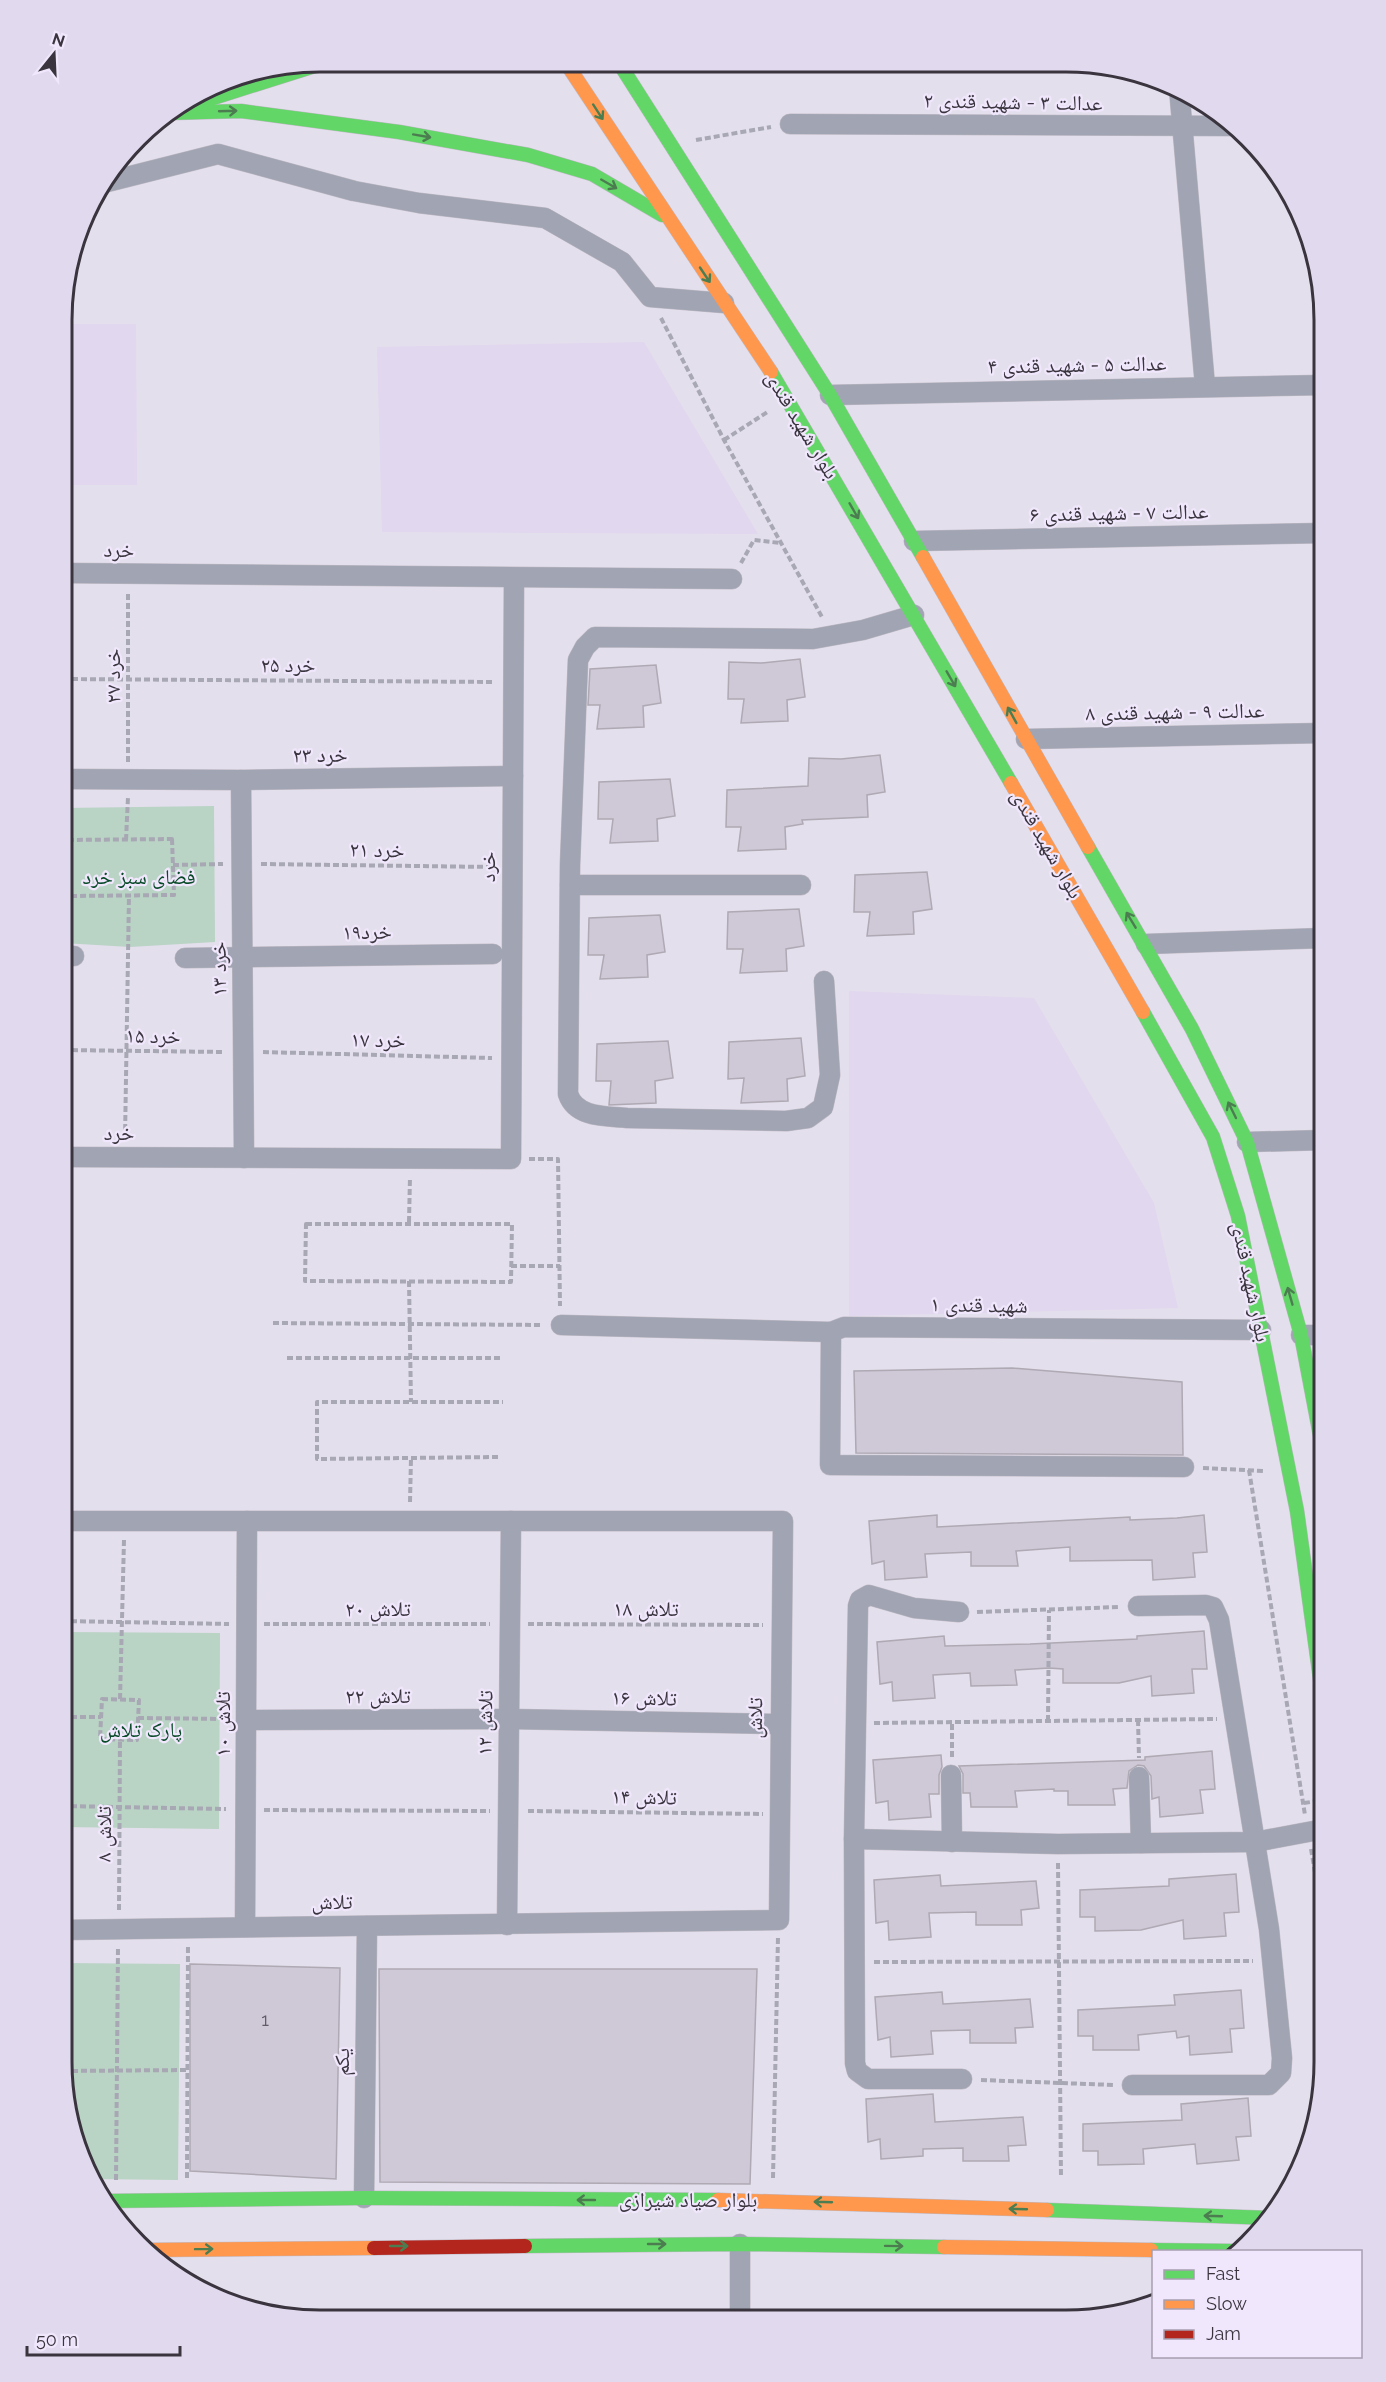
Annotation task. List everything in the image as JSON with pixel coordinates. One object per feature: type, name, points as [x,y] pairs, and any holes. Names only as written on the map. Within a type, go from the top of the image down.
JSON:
[{"type":"main road","name":"بلوار شهید قندی","points":[[572,72],[788,398],[1075,892],[1213,1137],[1238,1216],[1261,1330],[1289,1472],[1314,1640]]},
{"type":"main road","name":"بلوار شهید قندی","points":[[624,72],[830,395],[1069,816],[1146,944],[1192,1029],[1247,1142],[1301,1335],[1314,1403]]},
{"type":"main road","points":[[640,72],[642,102]]},
{"type":"main road","points":[[205,101],[290,74]]},
{"type":"main road","points":[[184,113],[241,111],[399,132],[528,155],[592,174],[666,217]]},
{"type":"main road","points":[[1046,843],[1055,844],[1064,841],[1070,834],[1072,825],[1069,816]]},
{"type":"main road","points":[[1075,892],[1076,883],[1084,874],[1098,872],[1105,876]]},
{"type":"main road","name":"بلوار صیاد شیرازی","points":[[115,2201],[364,2198],[772,2200],[1259,2218]]},
{"type":"main road","name":"بلوار صیاد شیرازی","points":[[159,2250],[740,2244],[1166,2250]]},
{"type":"street","points":[[1180,100],[1205,386]]},
{"type":"street","name":"عدالت ۳ - شهید قندی ۲","points":[[790,124],[1221,127]]},
{"type":"street","points":[[115,180],[218,154],[354,191],[419,203],[545,218],[622,262],[650,297],[724,303]]},
{"type":"street","name":"عدالت ۵ - شهید قندی ۴","points":[[830,395],[1314,385]]},
{"type":"street","name":"عدالت ۷ - شهید قندی ۶","points":[[914,541],[1314,533]]},
{"type":"street","name":"خرد","points":[[72,573],[514,578],[511,1159],[72,1157]]},
{"type":"street","points":[[514,578],[732,579]]},
{"type":"street","points":[[824,981],[830,1075],[828,1093],[818,1114],[808,1118],[786,1120],[627,1118],[601,1116],[576,1109],[568,1094],[570,885],[578,660],[585,647],[595,638],[624,636],[813,639],[914,615]]},
{"type":"street","name":"عدالت ۹ - شهید قندی ۸","points":[[1026,739],[1314,733]]},
{"type":"street","name":"خرد ۲۳","points":[[72,779],[241,780],[513,776]]},
{"type":"street","name":"خرد ۱۳","points":[[241,780],[244,1158]]},
{"type":"street","points":[[570,885],[801,885]]},
{"type":"street","points":[[1146,944],[1314,938]]},
{"type":"street","name":"خرد۱۹","points":[[185,958],[493,954]]},
{"type":"street","points":[[1247,1142],[1314,1140]]},
{"type":"street","name":"شهيد قندی ۱","points":[[561,1325],[831,1332],[844,1327],[1261,1330]]},
{"type":"street","points":[[831,1332],[830,1465],[1184,1467]]},
{"type":"street","points":[[1301,1335],[1314,1335]]},
{"type":"street","name":"تلاش","points":[[72,1521],[783,1521],[779,1724],[779,1920],[72,1930]]},
{"type":"street","name":"تلاش ۱۰","points":[[245,1927],[248,1720],[247,1521]]},
{"type":"street","name":"تلاش ۱۲","points":[[507,1924],[511,1521]]},
{"type":"street","points":[[959,1612],[914,1608],[873,1596],[860,1600],[856,1616],[855,2063],[861,2076],[962,2079]]},
{"type":"street","points":[[1132,2085],[1269,2085],[1278,2079],[1282,2067],[1282,2043],[1272,1961],[1219,1620],[1213,1607],[1199,1604],[1138,1606]]},
{"type":"street","name":"تلاش ۲۲","points":[[248,1720],[509,1719]]},
{"type":"street","name":"تلاش ۱۶","points":[[509,1719],[779,1724]]},
{"type":"street","points":[[951,1775],[952,1842]]},
{"type":"street","points":[[1139,1777],[1141,1843]]},
{"type":"street","points":[[854,1839],[1058,1844],[1255,1842],[1314,1830]]},
{"type":"street","name":"یکم","points":[[364,2198],[367,1926]]},
{"type":"street","points":[[740,2244],[740,2310]]},
{"type":"path","points":[[672,144],[790,124]]},
{"type":"path","points":[[650,297],[833,636]]},
{"type":"path","points":[[732,579],[754,540],[781,543]]},
{"type":"path","name":"خرد ۲۷","points":[[126,840],[128,574]]},
{"type":"path","name":"خرد ۲۵","points":[[72,679],[513,682]]},
{"type":"path","points":[[72,840],[172,839],[174,895],[72,896]]},
{"type":"path","name":"خرد ۲۱","points":[[173,865],[242,863],[512,867]]},
{"type":"path","points":[[125,1157],[129,895]]},
{"type":"path","name":"خرد ۱۵","points":[[72,1050],[243,1052]]},
{"type":"path","name":"خرد ۱۷","points":[[243,1052],[511,1058]]},
{"type":"path","points":[[409,1222],[411,1158]]},
{"type":"path","points":[[273,1323],[561,1325],[558,1159],[511,1159]]},
{"type":"path","points":[[306,1224],[512,1224],[511,1282],[409,1281],[305,1281],[306,1224]]},
{"type":"path","points":[[512,1266],[560,1266]]},
{"type":"path","points":[[409,1281],[411,1402]]},
{"type":"path","points":[[287,1358],[502,1358]]},
{"type":"path","points":[[498,1457],[317,1459],[317,1402],[503,1402]]},
{"type":"path","points":[[409,1521],[411,1458]]},
{"type":"path","points":[[1184,1467],[1289,1472]]},
{"type":"path","points":[[1249,1470],[1304,1803],[1314,1826]]},
{"type":"path","points":[[120,1699],[125,1521]]},
{"type":"path","points":[[959,1612],[1138,1606]]},
{"type":"path","points":[[1048,1610],[1048,1721]]},
{"type":"path","name":"تلاش ۲۰","points":[[72,1621],[247,1624],[510,1623]]},
{"type":"path","name":"تلاش ۱۸","points":[[510,1623],[781,1625]]},
{"type":"path","points":[[102,1699],[139,1700],[137,1740],[100,1739],[101,1718],[102,1699]]},
{"type":"path","points":[[72,1717],[101,1718]]},
{"type":"path","points":[[138,1718],[248,1720]]},
{"type":"path","points":[[855,1723],[1235,1719]]},
{"type":"path","points":[[1138,1720],[1139,1777]]},
{"type":"path","points":[[951,1775],[952,1722]]},
{"type":"path","name":"تلاش ۸","points":[[111,2196],[119,1929],[120,1739]]},
{"type":"path","points":[[1304,1803],[1314,1802]]},
{"type":"path","name":"تلاش ۱۴","points":[[72,1806],[246,1810],[779,1814]]},
{"type":"path","points":[[1058,1844],[1061,2177]]},
{"type":"path","points":[[772,2200],[779,1920]]},
{"type":"path","points":[[187,2200],[188,1928]]},
{"type":"path","points":[[855,1962],[1272,1961]]},
{"type":"path","points":[[73,2071],[187,2070]]},
{"type":"path","points":[[962,2079],[1132,2085]]},
{"type":"shaded area","points":[[72,324],[136,324],[137,485],[72,485]]},
{"type":"shaded area","points":[[644,342],[758,534],[382,532],[377,347]]},
{"type":"shaded area","points":[[849,991],[1034,998],[1154,1203],[1178,1308],[849,1316]]},
{"type":"green space","name":"فضای سبز خرد","points":[[214,806],[215,942],[130,947],[72,944],[72,808]]},
{"type":"green space","name":"پارک تلاش","points":[[72,1632],[220,1633],[219,1829],[72,1827]]},
{"type":"green space","points":[[72,1963],[180,1964],[178,2180],[102,2179],[80,2126],[74,2094]]},
{"type":"building","points":[[800,659],[805,697],[787,700],[788,721],[741,723],[744,699],[728,699],[729,662],[761,663]]},
{"type":"building","points":[[656,665],[661,703],[643,706],[644,727],[597,729],[600,705],[588,705],[590,669]]},
{"type":"building","points":[[880,755],[885,792],[867,795],[868,817],[802,820],[803,824],[785,827],[786,849],[738,851],[741,827],[726,827],[727,790],[808,786],[809,758],[841,759]]},
{"type":"building","points":[[670,779],[675,816],[657,819],[658,841],[610,843],[613,819],[598,819],[599,782]]},
{"type":"building","points":[[927,872],[932,909],[913,912],[914,934],[867,936],[870,912],[854,912],[855,875]]},
{"type":"building","points":[[799,909],[804,946],[786,949],[787,971],[740,973],[743,949],[727,949],[728,912]]},
{"type":"building","points":[[660,915],[665,952],[647,955],[648,977],[600,979],[604,955],[588,955],[589,918]]},
{"type":"building","points":[[801,1038],[805,1076],[787,1079],[788,1101],[741,1103],[744,1078],[728,1079],[729,1042]]},
{"type":"building","points":[[668,1041],[673,1078],[655,1081],[656,1103],[609,1105],[611,1081],[596,1081],[597,1044]]},
{"type":"building","points":[[1012,1368],[1182,1382],[1183,1455],[856,1453],[854,1371]]},
{"type":"building","points":[[937,1515],[937,1527],[1204,1515],[1207,1552],[1193,1553],[1195,1577],[1153,1580],[1152,1560],[1070,1561],[1070,1547],[1016,1551],[1018,1566],[971,1566],[971,1552],[925,1554],[927,1577],[885,1580],[884,1561],[872,1564],[869,1521]]},
{"type":"building","points":[[1204,1631],[1207,1669],[1192,1669],[1194,1693],[1152,1696],[1151,1676],[1119,1683],[1063,1683],[1063,1669],[1049,1668],[1015,1670],[1017,1685],[971,1686],[970,1673],[933,1675],[935,1698],[893,1701],[892,1682],[880,1684],[877,1642],[944,1636],[945,1646],[1030,1644],[1137,1639],[1137,1636]]},
{"type":"building","points":[[1212,1751],[1215,1789],[1200,1790],[1203,1813],[1160,1817],[1159,1797],[1152,1799],[1151,1776],[1144,1766],[1138,1765],[1129,1771],[1127,1788],[1113,1789],[1115,1805],[1068,1805],[1068,1791],[1054,1791],[1054,1789],[1015,1791],[1017,1807],[971,1807],[970,1793],[963,1793],[963,1774],[959,1766],[1145,1760],[1145,1757]]},
{"type":"building","points":[[941,1755],[939,1794],[929,1794],[931,1817],[889,1820],[888,1801],[876,1803],[873,1760]]},
{"type":"building","points":[[1236,1874],[1239,1912],[1224,1913],[1226,1936],[1184,1939],[1183,1920],[1141,1930],[1095,1931],[1095,1917],[1080,1917],[1080,1890],[1169,1886],[1169,1879]]},
{"type":"building","points":[[940,1875],[941,1886],[1036,1881],[1039,1908],[1021,1910],[1022,1925],[976,1925],[976,1912],[929,1913],[931,1937],[889,1940],[888,1921],[876,1923],[874,1880]]},
{"type":"building","points":[[190,1964],[340,1968],[336,2179],[190,2171]]},
{"type":"building","points":[[379,1969],[757,1969],[750,2184],[380,2182]]},
{"type":"building","points":[[1241,1990],[1244,2028],[1230,2029],[1232,2052],[1190,2055],[1189,2036],[1177,2038],[1176,2031],[1138,2035],[1139,2050],[1093,2050],[1093,2036],[1078,2036],[1078,2010],[1175,2005],[1174,1995]]},
{"type":"building","points":[[942,1992],[943,2004],[1030,1999],[1033,2027],[1015,2028],[1016,2043],[970,2043],[970,2030],[931,2031],[933,2054],[891,2057],[890,2037],[878,2040],[875,1997]]},
{"type":"building","points":[[933,2094],[935,2122],[1023,2117],[1026,2145],[1008,2146],[1009,2161],[963,2161],[963,2148],[923,2149],[923,2156],[881,2159],[880,2139],[868,2142],[866,2099]]},
{"type":"building","points":[[1248,2098],[1251,2136],[1236,2137],[1239,2160],[1197,2164],[1195,2144],[1143,2149],[1144,2164],[1098,2165],[1098,2151],[1083,2151],[1083,2124],[1182,2120],[1181,2104]]},
{"type":"traffic: fast","points":[[625,72],[830,395],[923,557]]},
{"type":"traffic: fast","points":[[206,100],[289,74]]},
{"type":"traffic: fast","points":[[184,113],[241,111],[399,132],[528,155],[592,174],[662,215]]},
{"type":"traffic: fast","points":[[771,372],[1011,783]]},
{"type":"traffic: fast","points":[[1088,847],[1192,1029],[1247,1142],[1301,1335],[1314,1403]]},
{"type":"traffic: fast","points":[[1143,1012],[1213,1137],[1238,1216],[1297,1511],[1314,1634]]},
{"type":"traffic: fast","points":[[115,2201],[364,2198],[718,2200]]},
{"type":"traffic: fast","points":[[1047,2210],[1259,2218]]},
{"type":"traffic: fast","points":[[525,2246],[740,2244],[944,2247]]},
{"type":"traffic: slow","points":[[572,72],[771,372]]},
{"type":"traffic: slow","points":[[923,557],[1088,847]]},
{"type":"traffic: slow","points":[[1011,783],[1143,1012]]},
{"type":"traffic: slow","points":[[718,2200],[1047,2210]]},
{"type":"traffic: slow","points":[[944,2247],[1151,2250]]},
{"type":"traffic: slow","points":[[159,2250],[374,2248]]},
{"type":"traffic: jam","points":[[374,2248],[525,2246]]}]
